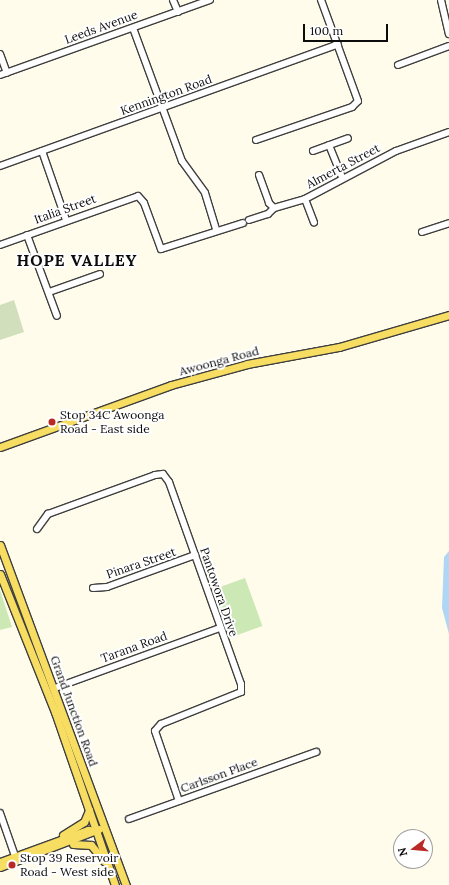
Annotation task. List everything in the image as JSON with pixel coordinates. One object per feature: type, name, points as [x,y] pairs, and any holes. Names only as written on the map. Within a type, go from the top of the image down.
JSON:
[{"type":"main road","name":"Awoonga Road","points":[[0,447],[171,386],[247,364],[339,347],[449,315]]},
{"type":"main road","points":[[0,452],[11,443]]},
{"type":"main road","name":"Grand Junction Road","points":[[0,545],[55,688],[126,885]]},
{"type":"main road","name":"Grand Junction Road","points":[[0,574],[54,712],[116,885]]},
{"type":"main road","points":[[41,678],[55,688],[54,712]]},
{"type":"main road","points":[[0,867],[81,824],[86,820],[89,810]]},
{"type":"main road","points":[[0,862],[16,859],[62,845],[105,827]]},
{"type":"main road","points":[[33,850],[88,830],[96,830]]},
{"type":"main road","points":[[62,845],[91,845],[112,874]]},
{"type":"street","points":[[173,0],[178,12]]},
{"type":"street","name":"Leeds Avenue","points":[[0,75],[210,0]]},
{"type":"street","points":[[256,140],[356,105],[359,98],[321,0]]},
{"type":"street","points":[[441,0],[449,34]]},
{"type":"street","points":[[133,28],[182,161],[205,193],[216,230]]},
{"type":"street","name":"Kennington Road","points":[[0,166],[338,44]]},
{"type":"street","points":[[398,65],[449,46]]},
{"type":"street","points":[[0,54],[7,73]]},
{"type":"street","name":"Almerta Street","points":[[138,196],[144,203],[161,249],[268,214],[274,208],[305,199],[342,178],[392,153],[449,132]]},
{"type":"street","points":[[313,151],[348,138]]},
{"type":"street","points":[[329,145],[342,178]]},
{"type":"street","points":[[42,152],[66,220]]},
{"type":"street","points":[[259,175],[269,203],[274,208]]},
{"type":"street","name":"Italia Street","points":[[0,245],[66,220],[138,196]]},
{"type":"street","points":[[305,199],[314,222]]},
{"type":"street","points":[[422,232],[449,223]]},
{"type":"street","points":[[27,235],[57,316]]},
{"type":"street","points":[[49,292],[100,274]]},
{"type":"street","name":"Pantowora Drive","points":[[37,529],[48,514],[155,475],[163,474],[169,482],[241,684],[241,692],[161,724],[155,731],[179,801]]},
{"type":"street","name":"Pinara Street","points":[[93,588],[107,587],[195,555]]},
{"type":"street","name":"Tarana Road","points":[[55,688],[220,628]]},
{"type":"street","name":"Carlsson Place","points":[[129,818],[316,752]]},
{"type":"street","points":[[0,813],[16,859]]},
{"type":"green space","points":[[14,300],[24,332],[0,340],[0,305]]},
{"type":"green space","points":[[245,578],[262,626],[229,638],[211,590]]},
{"type":"green space","points":[[0,590],[12,627],[0,630]]},
{"type":"water","points":[[449,551],[449,634],[442,608],[444,557]]},
{"type":"place","name":"Stop 34C Awoonga Road - East side","points":[[52,422]]},
{"type":"place","name":"Stop 39 Reservoir Road - West side","points":[[12,865]]},
{"type":"district","name":"HOPE VALLEY","points":[[77,260]]}]
